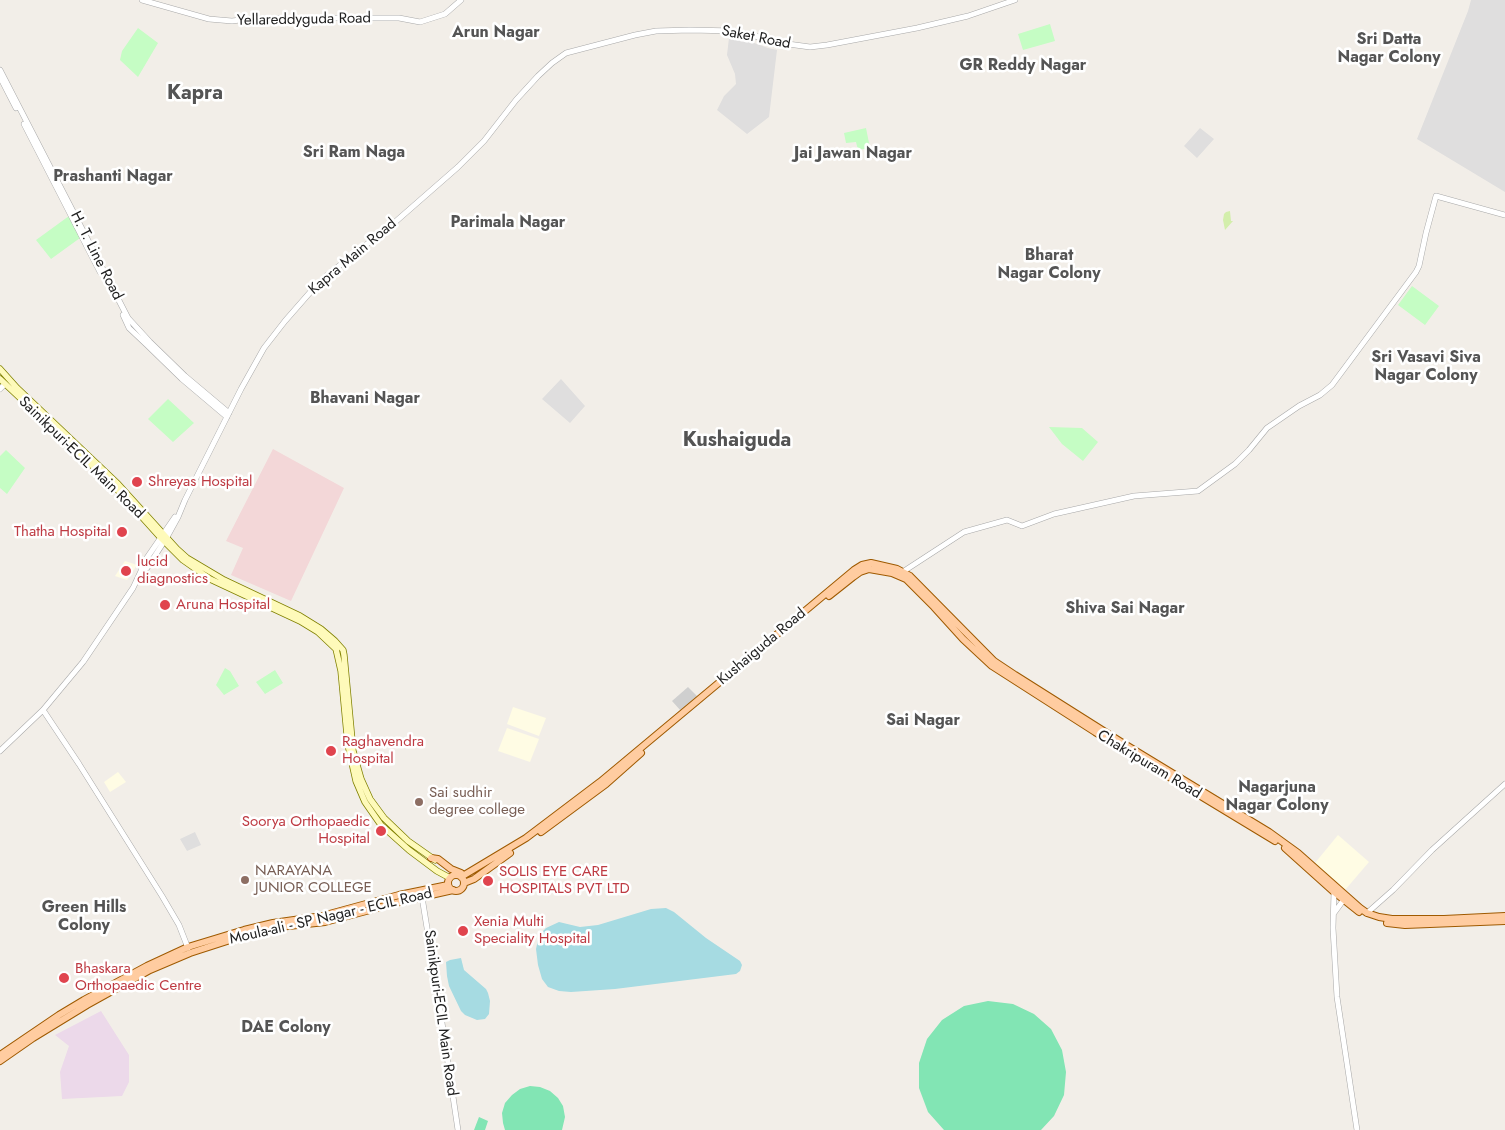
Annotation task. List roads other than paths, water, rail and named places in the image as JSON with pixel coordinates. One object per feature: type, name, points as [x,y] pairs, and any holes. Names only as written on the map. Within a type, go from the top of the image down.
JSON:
[{"type":"main road","points":[[0,369],[17,388],[118,484],[164,537]]},
{"type":"main road","name":"Sainikpuri-ECIL Main Road","points":[[0,379],[2,386],[115,487],[177,549],[195,563],[224,580],[300,616],[321,629],[340,646],[344,655],[352,745],[361,779],[370,799],[384,818],[455,881]]},
{"type":"main road","name":"Sainikpuri-ECIL Main Road","points":[[164,537],[183,560],[201,574],[296,619],[318,632],[336,649],[341,671],[348,745],[356,781],[365,802],[385,829],[409,850],[455,881]]},
{"type":"main road","name":"Kushaiguda Road","points":[[455,881],[526,838],[600,782],[854,570],[862,565],[871,563],[897,569],[901,573]]},
{"type":"main road","name":"Kushaiguda Road","points":[[455,881],[474,879],[606,784],[853,577],[869,569],[910,576],[994,661],[1060,706]]},
{"type":"main road","name":"Chakripuram Road","points":[[1060,706],[1268,832],[1298,853],[1335,890],[1367,913],[1392,919],[1505,916]]},
{"type":"main road","points":[[431,858],[438,859],[458,873],[468,873]]},
{"type":"main road","name":"Moula-ali - SP Nagar - ECIL Road","points":[[0,1061],[87,1005],[189,950],[270,928],[325,922],[432,895],[455,881]]},
{"type":"main road","name":"Moula-ali - SP Nagar - ECIL Road","points":[[0,1055],[59,1015],[147,966],[244,930],[273,923],[322,916],[455,881]]},
{"type":"main road","name":"Chakripuram Road","points":[[1345,898],[1358,912],[1370,918],[1380,922],[1400,925],[1505,920]]},
{"type":"street","name":"Yellareddyguda Road","points":[[142,0],[209,19],[232,21],[256,18],[399,18],[420,22],[445,14],[462,0]]},
{"type":"street","name":"Saket Road","points":[[514,102],[552,63],[566,53],[635,35],[656,31],[734,30],[788,44],[810,47],[827,46],[968,16],[1015,0]]},
{"type":"street","name":"H. T. Line Road","points":[[0,70],[128,318],[150,342],[228,415]]},
{"type":"street","name":"H. T. Line Road","points":[[0,77],[130,328],[182,379],[228,415]]},
{"type":"street","name":"Kapra Main Road","points":[[0,751],[43,710],[83,662],[120,608],[141,571],[147,568],[164,537],[178,517],[178,513],[212,445],[264,348],[326,276],[394,223],[458,168],[484,141],[514,102]]},
{"type":"street","points":[[901,573],[964,532],[1007,520],[1022,526],[1054,514],[1134,496],[1198,491],[1235,464],[1266,428],[1299,406],[1320,395],[1332,385],[1411,280],[1419,266],[1436,196],[1505,215]]},
{"type":"street","points":[[43,710],[162,896],[179,926],[189,950]]},
{"type":"street","points":[[1367,913],[1505,784]]},
{"type":"street","points":[[1335,890],[1333,916],[1337,997],[1357,1130]]},
{"type":"street","points":[[424,910],[427,900],[432,895]]},
{"type":"street","name":"Sainikpuri-ECIL Main Road","points":[[422,897],[458,1130]]},
{"type":"street","points":[[1333,916],[1345,898]]},
{"type":"water","points":[[666,908],[740,961],[742,965],[740,971],[736,974],[615,989],[571,992],[559,991],[548,987],[542,979],[536,949],[539,935],[546,928],[559,922],[580,927],[598,925],[651,909]]},
{"type":"water","points":[[461,958],[464,970],[486,989],[488,993],[490,1001],[489,1014],[485,1019],[477,1020],[465,1015],[461,1011],[449,986],[446,962]]},
{"type":"place","name":"Shreyas Hospital","points":[[137,482]]},
{"type":"place","name":"Thatha Hospital","points":[[122,532]]},
{"type":"place","name":"lucid diagnostics","points":[[126,571]]},
{"type":"place","name":"Aruna Hospital","points":[[165,605]]},
{"type":"place","name":"Raghavendra Hospital","points":[[331,751]]},
{"type":"place","name":"Sai sudhir degree college","points":[[419,802]]},
{"type":"place","name":"Soorya Orthopaedic Hospital","points":[[381,831]]},
{"type":"place","name":"NARAYANA JUNIOR COLLEGE","points":[[245,880]]},
{"type":"place","name":"SOLIS EYE CARE HOSPITALS PVT LTD","points":[[488,881]]},
{"type":"place","name":"Xenia Multi Speciality Hospital","points":[[463,931]]},
{"type":"place","name":"Bhaskara Orthopaedic Centre","points":[[64,978]]},
{"type":"district","name":"Arun Nagar","points":[[496,33]]},
{"type":"district","name":"Sri Datta Nagar Colony","points":[[1389,49]]},
{"type":"district","name":"GR Reddy Nagar","points":[[1023,66]]},
{"type":"district","name":"Kapra","points":[[195,94]]},
{"type":"district","name":"Sri Ram Naga","points":[[354,153]]},
{"type":"district","name":"Jai Jawan Nagar","points":[[853,154]]},
{"type":"district","name":"Prashanti Nagar","points":[[113,177]]},
{"type":"district","name":"Parimala Nagar","points":[[508,223]]},
{"type":"district","name":"Bharat Nagar Colony","points":[[1049,265]]},
{"type":"district","name":"Sri Vasavi Siva Nagar Colony","points":[[1426,367]]},
{"type":"district","name":"Bhavani Nagar","points":[[365,399]]},
{"type":"district","name":"Kushaiguda","points":[[737,441]]},
{"type":"district","name":"Shiva Sai Nagar","points":[[1125,609]]},
{"type":"district","name":"Sai Nagar","points":[[923,721]]},
{"type":"district","name":"Nagarjuna Nagar Colony","points":[[1277,797]]},
{"type":"district","name":"Green Hills Colony","points":[[84,917]]},
{"type":"district","name":"DAE Colony","points":[[286,1028]]}]
